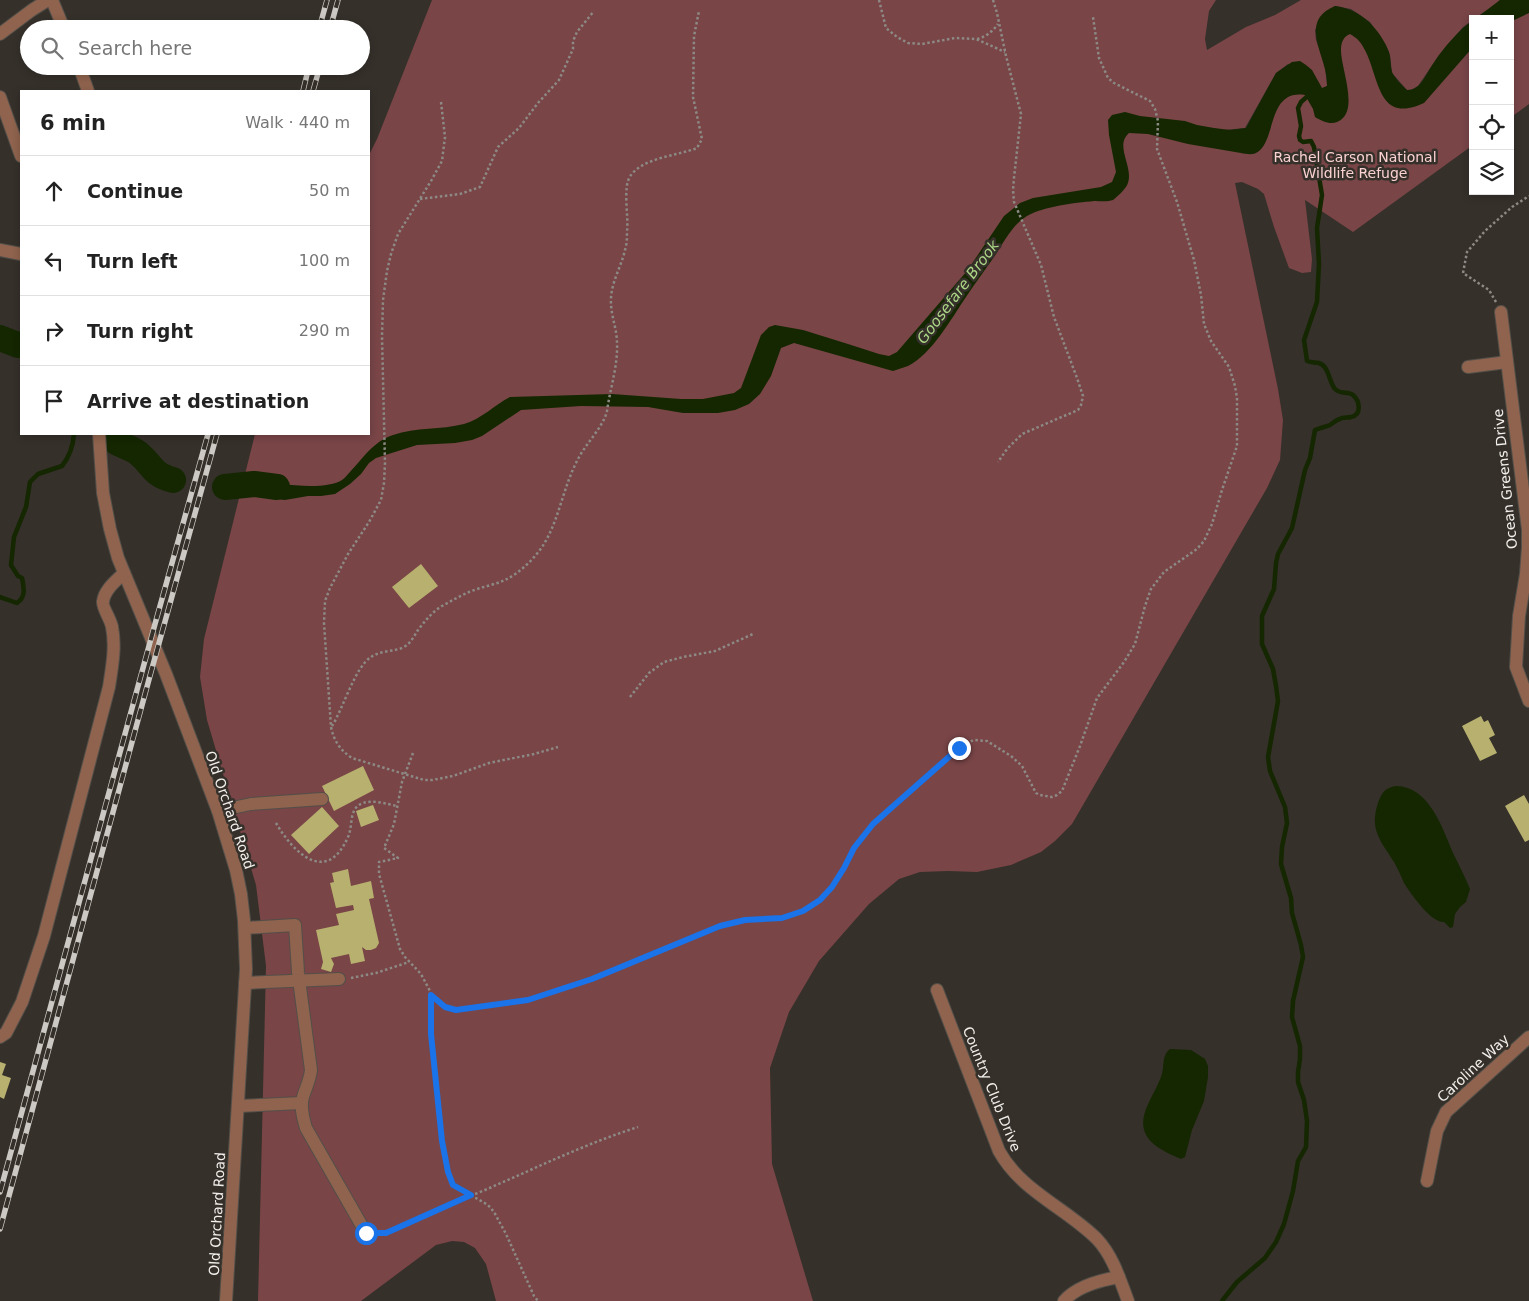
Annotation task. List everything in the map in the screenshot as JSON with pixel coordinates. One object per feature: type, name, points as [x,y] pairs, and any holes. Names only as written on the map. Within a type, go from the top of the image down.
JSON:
[{"type":"street","points":[[0,34],[48,0]]},
{"type":"street","points":[[52,0],[60,20]]},
{"type":"street","points":[[82,75],[88,90]]},
{"type":"street","points":[[0,97],[4,119],[20,154]]},
{"type":"street","points":[[0,250],[20,254]]},
{"type":"street","name":"Ocean Greens Drive","points":[[1501,312],[1526,513],[1528,547],[1526,574],[1519,616],[1516,667],[1529,701]]},
{"type":"street","points":[[1468,367],[1507,362]]},
{"type":"street","name":"Old Orchard Road","points":[[99,435],[103,493],[114,544],[218,811],[236,870],[241,894],[245,928],[245,983],[226,1301]]},
{"type":"street","points":[[0,1037],[6,1033],[22,1002],[52,906],[109,687],[114,654],[112,628],[103,606],[104,595],[124,573]]},
{"type":"street","points":[[218,811],[252,804],[322,799]]},
{"type":"street","points":[[245,928],[295,925],[299,981],[311,1070],[310,1081],[303,1097],[302,1115],[306,1128],[366,1233]]},
{"type":"street","points":[[245,983],[339,980]]},
{"type":"street","name":"Country Club Drive","points":[[937,990],[1004,1161],[1018,1178],[1097,1240],[1111,1259],[1128,1301]]},
{"type":"street","name":"Caroline Way","points":[[1427,1181],[1437,1131],[1446,1112],[1529,1036]]},
{"type":"street","points":[[238,1106],[302,1103]]},
{"type":"street","points":[[1064,1301],[1076,1292],[1101,1280],[1119,1276]]},
{"type":"path","points":[[879,0],[886,28],[908,43],[922,44],[955,38],[982,38],[994,30],[999,22]]},
{"type":"path","points":[[993,0],[1021,117],[1013,190],[1014,202],[1041,265],[1054,317],[1066,345],[1083,396],[1078,410],[1022,434],[1007,449],[998,462]]},
{"type":"path","points":[[331,727],[360,671],[371,657],[385,651],[402,648],[412,640],[437,610],[470,592],[506,579],[524,567],[539,551],[554,526],[574,465],[604,420],[607,411],[618,353],[618,341],[611,300],[616,274],[625,250],[628,221],[628,180],[632,173],[644,164],[697,148],[702,139],[693,97],[694,36],[699,11]]},
{"type":"path","points":[[420,199],[460,194],[480,187],[498,147],[519,128],[559,80],[573,49],[573,41],[577,32],[594,12]]},
{"type":"path","points":[[413,753],[402,782],[393,829],[384,848],[398,858],[378,862],[378,869],[400,949],[424,980],[431,995],[445,1007],[456,1010],[528,1000],[592,979],[720,926],[745,920],[782,918],[803,911],[820,900],[832,887],[854,848],[873,824],[959,748],[974,740],[987,741],[1011,756],[1024,769],[1036,793],[1052,797],[1057,796],[1062,791],[1097,698],[1135,644],[1145,606],[1152,590],[1164,572],[1197,549],[1204,541],[1212,524],[1237,446],[1236,386],[1229,368],[1214,348],[1206,330],[1194,260],[1177,202],[1159,156],[1156,140],[1158,121],[1156,109],[1150,101],[1114,83],[1108,78],[1099,58],[1092,17]]},
{"type":"path","points":[[976,39],[1005,52]]},
{"type":"path","points":[[441,102],[445,137],[444,153],[436,173],[398,234],[387,271],[383,309],[385,423],[384,484],[381,500],[375,514],[344,562],[330,588],[326,601],[324,623],[331,727],[337,744],[352,758],[424,780],[446,778],[494,762],[558,747]]},
{"type":"path","points":[[1501,312],[1490,290],[1463,273],[1467,252],[1485,231],[1512,207],[1529,196]]},
{"type":"path","points":[[630,697],[649,673],[664,662],[715,651],[753,634]]},
{"type":"path","points":[[276,823],[290,843],[312,860],[320,863],[334,858],[340,850],[348,837],[354,809],[366,802],[397,806]]},
{"type":"path","points":[[339,980],[376,973],[409,962]]},
{"type":"path","points":[[431,995],[431,1034],[445,1161],[453,1185],[488,1205],[494,1212],[538,1301]]},
{"type":"path","points":[[366,1233],[386,1233],[588,1144],[638,1127]]},
{"type":"green space","name":"Rachel Carson National Wildlife Refuge","points":[[432,0],[1216,0],[1209,11],[1205,39],[1207,50],[1246,27],[1275,15],[1301,0],[1500,0],[1479,15],[1469,15],[1469,23],[1463,27],[1439,55],[1418,86],[1411,90],[1407,90],[1392,73],[1390,55],[1386,45],[1370,22],[1351,9],[1335,6],[1323,14],[1315,30],[1316,40],[1325,66],[1327,86],[1322,89],[1317,81],[1288,64],[1276,73],[1245,128],[1224,130],[1241,142],[1280,97],[1303,86],[1327,113],[1335,42],[1349,25],[1410,106],[1469,42],[1469,148],[1353,232],[1305,200],[1312,259],[1311,272],[1302,273],[1289,268],[1264,194],[1258,189],[1242,182],[1235,183],[1278,389],[1283,420],[1280,460],[1267,488],[1072,824],[1041,852],[1011,865],[977,872],[920,872],[899,879],[869,904],[819,961],[789,1012],[770,1068],[772,1164],[813,1301],[496,1301],[486,1264],[475,1248],[464,1242],[452,1241],[436,1245],[361,1301],[258,1301],[266,966],[256,885],[207,720],[200,677],[204,639],[255,435],[370,435],[370,153]]},
{"type":"green space","points":[[1529,0],[1529,104],[1514,115],[1514,15],[1505,15]]},
{"type":"water","points":[[1500,0],[1529,0],[1529,13],[1514,20],[1514,15],[1480,15]]},
{"type":"water","points":[[1335,6],[1344,8],[1361,16],[1375,28],[1389,52],[1393,74],[1407,90],[1414,89],[1420,84],[1446,46],[1469,24],[1469,52],[1424,103],[1407,108],[1395,107],[1386,101],[1380,91],[1366,52],[1357,39],[1350,34],[1343,40],[1341,49],[1349,100],[1348,109],[1344,117],[1334,123],[1323,121],[1315,117],[1305,95],[1293,95],[1284,100],[1278,108],[1263,147],[1254,154],[1188,144],[1148,134],[1129,133],[1123,145],[1129,180],[1122,192],[1111,201],[1094,201],[1051,207],[1027,216],[1017,224],[933,345],[908,366],[893,371],[794,343],[781,348],[771,376],[760,394],[749,404],[735,410],[718,413],[683,413],[648,407],[581,406],[521,410],[482,436],[472,440],[417,445],[376,458],[350,484],[335,494],[285,500],[258,497],[241,491],[244,478],[309,486],[334,484],[343,479],[369,450],[386,438],[402,432],[464,424],[477,419],[510,397],[612,394],[703,399],[734,393],[741,388],[761,335],[769,327],[775,325],[803,330],[889,356],[897,352],[967,271],[1004,216],[1020,203],[1033,198],[1101,187],[1112,182],[1116,172],[1108,120],[1112,115],[1125,112],[1140,116],[1185,121],[1214,128],[1230,130],[1246,128],[1276,73],[1292,62],[1300,61],[1306,65],[1312,70],[1322,88],[1327,86],[1316,31],[1318,21],[1324,13]]},
{"type":"water","points":[[1396,786],[1408,788],[1417,793],[1433,810],[1445,832],[1470,889],[1466,902],[1455,914],[1453,927],[1450,928],[1444,922],[1433,918],[1416,900],[1404,883],[1378,835],[1375,821],[1378,803],[1384,791]]},
{"type":"water","points":[[1170,1049],[1191,1050],[1205,1059],[1208,1066],[1204,1101],[1192,1130],[1185,1157],[1181,1159],[1164,1151],[1151,1141],[1146,1135],[1143,1119],[1161,1077],[1165,1055]]},
{"type":"building","points":[[421,564],[438,586],[409,608],[392,587]]},
{"type":"building","points":[[1481,716],[1484,722],[1488,720],[1495,735],[1489,738],[1497,753],[1480,761],[1462,726]]},
{"type":"building","points":[[363,766],[374,790],[334,811],[322,786]]},
{"type":"building","points":[[1524,795],[1529,804],[1529,840],[1525,842],[1505,806]]},
{"type":"building","points":[[373,805],[379,820],[361,827],[356,811]]},
{"type":"building","points":[[322,807],[339,826],[309,854],[291,835]]},
{"type":"building","points":[[348,869],[351,886],[371,881],[374,898],[369,899],[379,943],[376,948],[371,950],[366,950],[362,947],[365,961],[351,964],[349,954],[331,958],[334,964],[331,972],[321,969],[323,962],[316,930],[339,925],[336,914],[354,910],[353,905],[336,908],[330,883],[334,882],[332,873]]},
{"type":"building","points":[[0,1062],[6,1064],[2,1075],[11,1078],[4,1099],[0,1097]]},
{"type":"waterway","points":[[1222,1301],[1237,1282],[1265,1258],[1276,1242],[1284,1224],[1293,1191],[1298,1161],[1306,1147],[1307,1121],[1304,1100],[1298,1082],[1300,1046],[1292,1017],[1293,1001],[1303,957],[1292,913],[1291,898],[1281,864],[1287,823],[1285,807],[1270,771],[1268,757],[1278,701],[1273,669],[1262,644],[1262,616],[1274,589],[1278,554],[1292,528],[1305,470],[1310,458],[1315,430],[1330,425],[1341,418],[1355,416],[1359,408],[1353,395],[1335,389],[1325,367],[1319,363],[1307,361],[1304,340],[1317,302],[1319,264],[1317,228],[1322,195],[1314,147],[1311,141],[1303,142],[1299,136],[1301,126],[1298,108],[1301,102],[1310,94]]},
{"type":"waterway","name":"Goosefare Brook","points":[[0,338],[20,344]]},
{"type":"waterway","points":[[0,597],[17,603],[22,598],[24,589],[22,578],[18,576],[11,565],[14,537],[26,507],[30,482],[38,474],[62,466],[71,451],[74,435]]},
{"type":"waterway","name":"Goosefare Brook","points":[[116,442],[136,451],[156,472],[173,480]]},
{"type":"waterway","name":"Goosefare Brook","points":[[225,487],[254,484],[277,487]]},
{"type":"railway","points":[[321,20],[327,0]]},
{"type":"railway","points":[[332,20],[338,0]]},
{"type":"railway","points":[[303,90],[307,75]]},
{"type":"railway","points":[[313,90],[317,75]]},
{"type":"railway","points":[[0,1192],[208,435]]},
{"type":"railway","points":[[0,1229],[217,435]]},
{"type":"route","points":[[366,1233],[386,1233],[471,1195],[453,1185],[445,1161],[431,1034],[431,995],[441,1005],[456,1010],[535,999],[592,979],[720,926],[745,920],[790,917],[803,911],[820,900],[832,887],[854,848],[873,824],[890,811],[959,748]]}]
